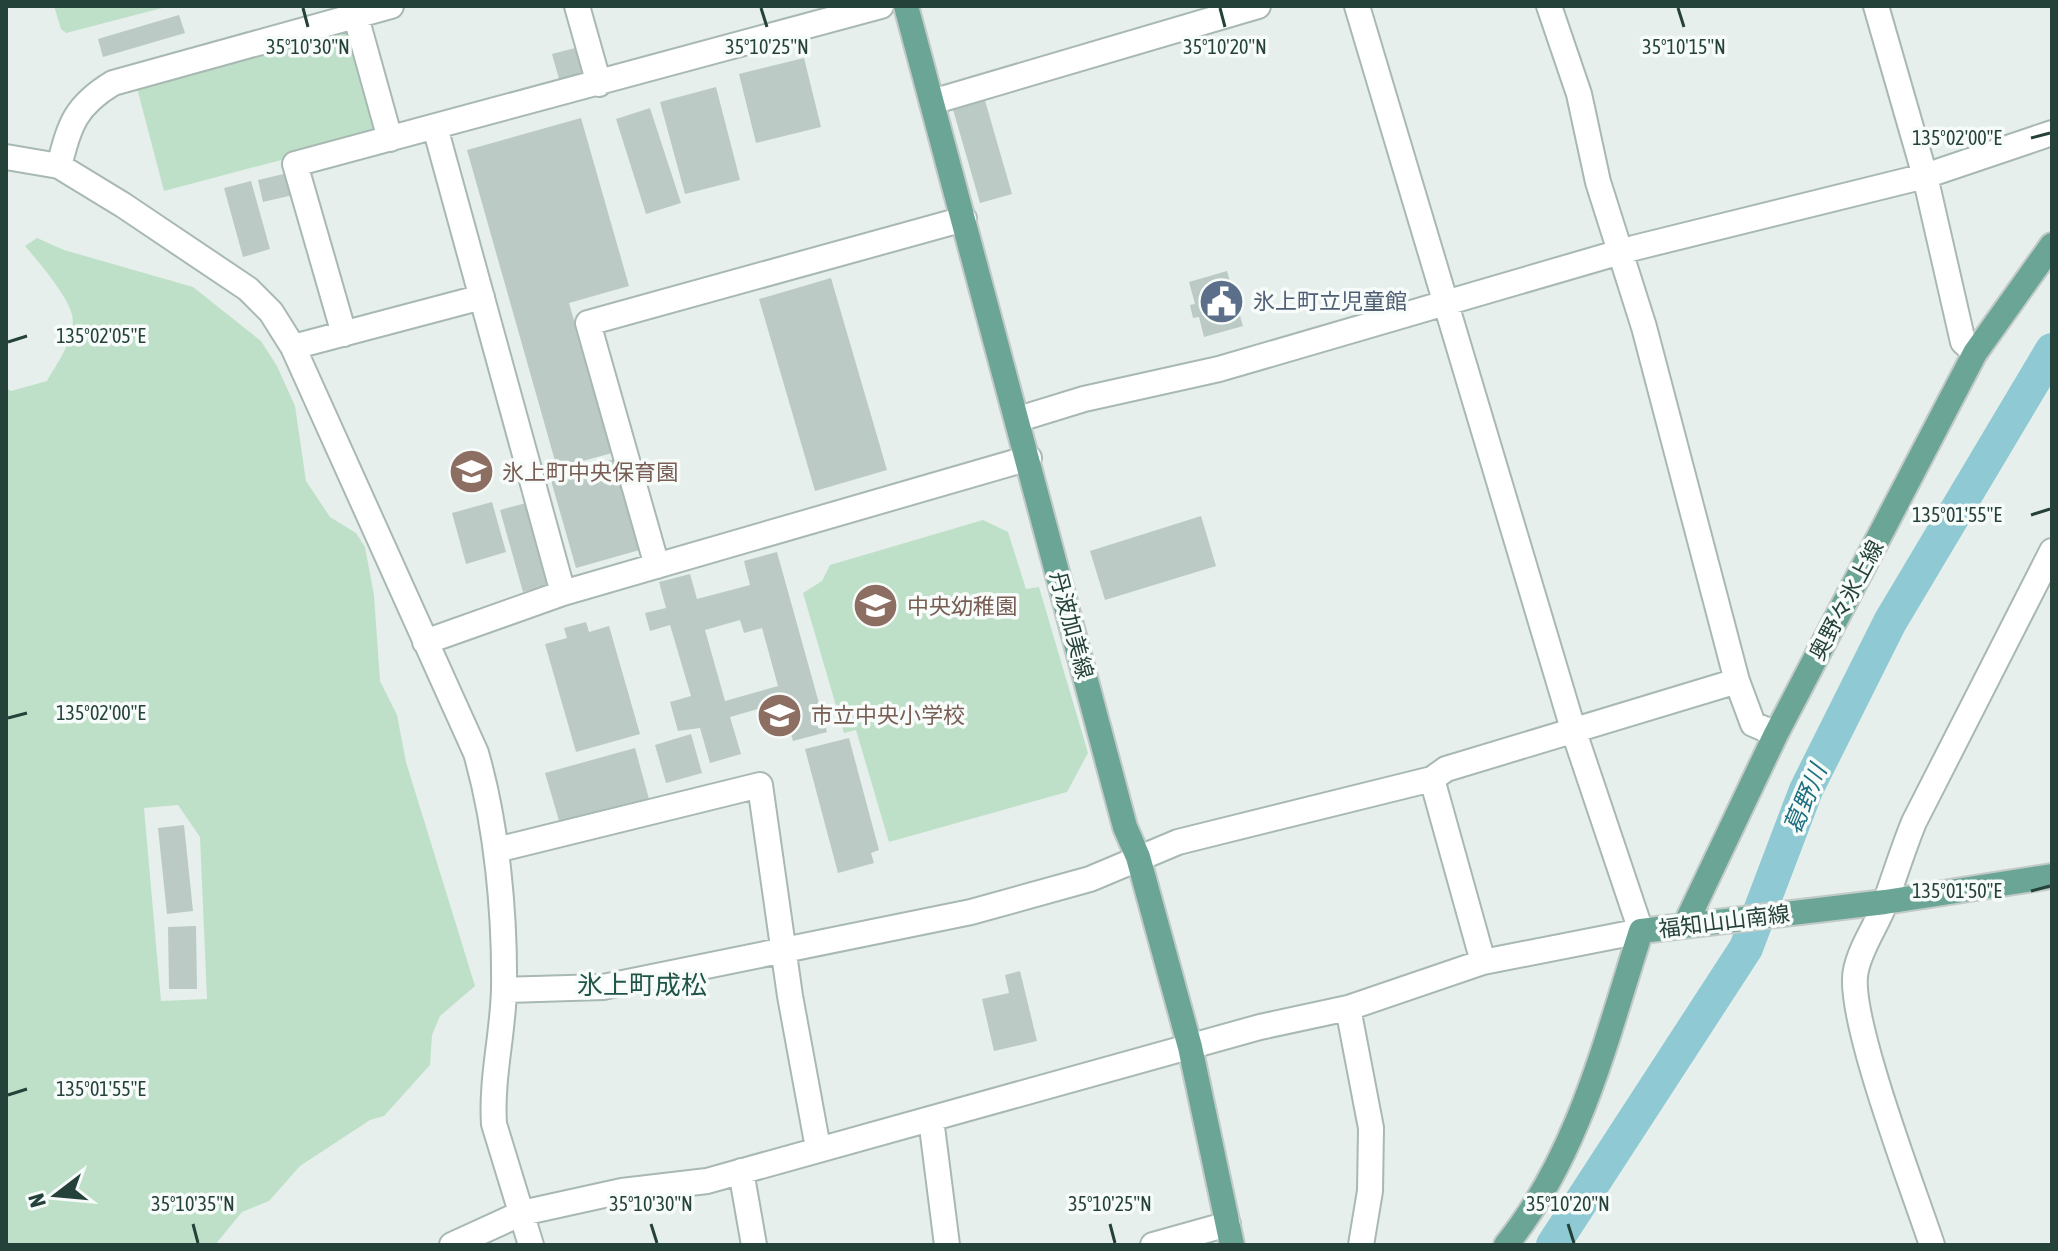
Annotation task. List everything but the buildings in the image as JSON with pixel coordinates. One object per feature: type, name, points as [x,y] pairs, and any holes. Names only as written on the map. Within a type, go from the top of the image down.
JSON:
[{"type":"main road","name":"丹波加美線","points":[[906,6],[1019,419],[1125,827],[1138,857],[1190,1047],[1230,1234]]},
{"type":"main road","name":"奥野々氷上線","points":[[1690,925],[1776,734],[1975,353],[2052,245]]},
{"type":"main road","name":"福知山山南線","points":[[1506,1245],[1548,1183],[1573,1134],[1641,931],[1880,903],[2052,876]]},
{"type":"street","points":[[59,166],[71,122],[89,98],[113,83],[354,11],[391,6]]},
{"type":"street","points":[[577,6],[599,84]]},
{"type":"street","points":[[344,334],[295,164],[881,6]]},
{"type":"street","points":[[932,102],[1258,6]]},
{"type":"street","points":[[452,1245],[522,1213],[622,1191],[707,1181],[1260,1027],[1348,1008],[1483,962],[1641,931],[1573,729],[1357,6]]},
{"type":"street","points":[[1549,6],[1579,94],[1598,182],[1620,252],[1737,681],[1753,724],[1776,734]]},
{"type":"street","points":[[1876,6],[1925,176],[1963,342],[1975,353]]},
{"type":"street","points":[[354,11],[390,139]]},
{"type":"street","points":[[435,127],[563,593]]},
{"type":"street","points":[[1019,419],[1084,399],[1219,369],[1620,252],[1925,176],[2052,133]]},
{"type":"street","points":[[6,157],[59,166],[248,289],[271,312],[293,347],[476,753],[486,787],[496,850],[504,990],[493,1104],[494,1124],[531,1245]]},
{"type":"street","points":[[657,566],[588,323],[964,219]]},
{"type":"street","points":[[293,347],[482,297]]},
{"type":"street","points":[[425,642],[563,593],[1029,458]]},
{"type":"street","points":[[1932,1245],[1871,1062],[1854,988],[1856,969],[1914,822],[2052,551]]},
{"type":"street","points":[[504,990],[603,987],[971,912],[1090,879],[1178,842],[1432,779],[1446,769],[1737,681]]},
{"type":"street","points":[[1432,779],[1483,962]]},
{"type":"street","points":[[496,850],[760,785],[790,996],[818,1148]]},
{"type":"street","points":[[1348,1008],[1371,1128],[1370,1191],[1361,1245]]},
{"type":"street","points":[[931,1119],[947,1245]]},
{"type":"street","points":[[741,1171],[754,1245]]},
{"type":"street","points":[[1153,1245],[1230,1234]]},
{"type":"green space","points":[[54,6],[170,6],[66,33],[61,29]]},
{"type":"green space","points":[[351,31],[379,134],[164,191],[137,88]]},
{"type":"green space","points":[[37,238],[64,250],[193,287],[261,341],[277,366],[295,406],[306,481],[330,517],[356,533],[365,547],[374,595],[380,681],[397,715],[406,762],[475,986],[440,1016],[432,1035],[430,1065],[384,1116],[370,1120],[300,1166],[269,1201],[242,1212],[215,1245],[6,1245],[6,388],[11,391],[47,381],[65,350],[73,323],[65,298],[25,246]],"holes":[[[178,805],[200,837],[207,999],[161,1001],[144,808]]]},
{"type":"green space","points":[[983,520],[1008,532],[1026,589],[1039,587],[1088,753],[1067,792],[889,842],[856,730],[844,733],[803,593],[822,581],[830,565]]},
{"type":"waterway","name":"葛野川","points":[[1553,1245],[1746,948],[1806,790],[1890,622],[2052,350]]},
{"type":"place","name":"氷上町立児童館","points":[[1222,301]]},
{"type":"place","name":"氷上町中央保育園","points":[[471,472]]},
{"type":"place","name":"中央幼稚園","points":[[876,606]]},
{"type":"place","name":"市立中央小学校","points":[[780,715]]},
{"type":"district","name":"氷上町成松","points":[[642,985]]}]
